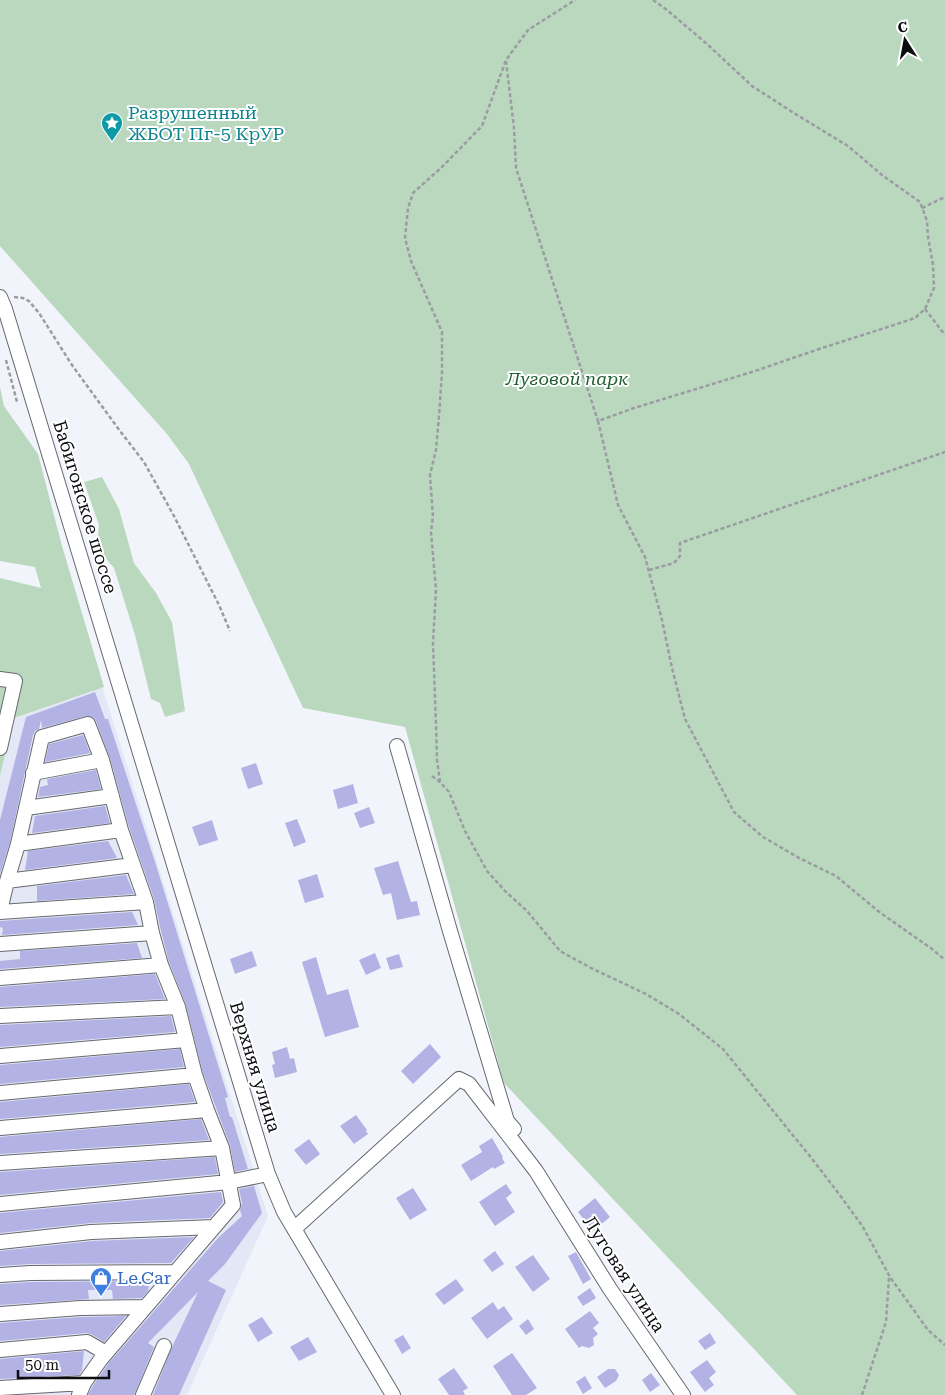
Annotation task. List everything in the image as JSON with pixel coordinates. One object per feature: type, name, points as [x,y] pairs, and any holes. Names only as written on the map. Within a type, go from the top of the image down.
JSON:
[{"type":"street","name":"Бабигонское шоссе","points":[[4,297],[5,309],[132,728]]},
{"type":"street","points":[[0,678],[15,682],[0,748]]},
{"type":"street","points":[[0,1388],[81,1389],[106,1353],[233,1205],[222,1148],[207,1110],[178,1007],[152,933],[146,902],[121,830],[102,760],[88,724],[42,737],[18,844],[0,911],[146,902]]},
{"type":"street","name":"Верхняя улица","points":[[132,728],[268,1174],[284,1212],[393,1395]]},
{"type":"street","points":[[397,746],[507,1121],[517,1133],[523,1154]]},
{"type":"street","points":[[33,773],[102,760]]},
{"type":"street","points":[[26,808],[112,796]]},
{"type":"street","points":[[18,844],[121,830]]},
{"type":"street","points":[[7,880],[133,865]]},
{"type":"street","points":[[0,944],[152,933]]},
{"type":"street","points":[[0,978],[162,965]]},
{"type":"street","points":[[0,1016],[178,1007]]},
{"type":"street","points":[[0,1056],[186,1040]]},
{"type":"street","points":[[0,1094],[196,1075]]},
{"type":"street","name":"Луговая улица","points":[[294,1229],[459,1079],[469,1084],[536,1171],[610,1289],[683,1395]]},
{"type":"street","points":[[0,1128],[207,1110]]},
{"type":"street","points":[[0,1164],[222,1148]]},
{"type":"street","points":[[0,1204],[229,1182],[268,1174]]},
{"type":"street","points":[[0,1242],[92,1232],[214,1227]]},
{"type":"street","points":[[0,1274],[30,1272],[175,1272]]},
{"type":"street","points":[[0,1314],[80,1308],[145,1307]]},
{"type":"street","points":[[0,1350],[87,1342],[106,1353]]},
{"type":"street","points":[[143,1395],[164,1346]]},
{"type":"path","points":[[440,782],[436,760],[433,643],[436,590],[431,532],[433,517],[430,475],[436,450],[440,416],[442,332],[411,261],[405,238],[408,208],[413,193],[482,126],[506,60],[528,30],[575,0]]},
{"type":"path","points":[[598,421],[915,318],[925,309],[934,288],[927,221],[920,202],[882,175],[848,146],[752,86],[707,44],[654,0]]},
{"type":"path","points":[[506,60],[514,128],[516,168],[598,421],[618,505],[645,557],[685,719],[734,812],[762,837],[836,876],[878,911],[945,960]]},
{"type":"path","points":[[922,208],[945,197]]},
{"type":"path","points":[[4,297],[23,298],[29,301],[39,313],[72,365],[144,462],[174,516],[230,631]]},
{"type":"path","points":[[925,309],[945,335]]},
{"type":"path","points":[[648,570],[674,562],[680,556],[680,543],[945,452]]},
{"type":"path","points":[[432,776],[449,792],[465,831],[487,871],[527,911],[560,951],[646,994],[679,1014],[723,1049],[842,1198],[863,1227],[890,1277],[928,1330],[945,1345]]},
{"type":"path","points":[[862,1395],[886,1322],[890,1277]]},
{"type":"shaded area","points":[[102,686],[268,1216],[187,1395],[0,1395],[0,777],[14,718]]},
{"type":"green space","name":"Луговой парк","points":[[0,0],[945,0],[945,1395],[797,1395],[504,1083],[405,727],[303,708],[189,464],[167,434],[0,246]]},
{"type":"green space","points":[[0,387],[4,406],[38,454],[62,546],[104,687],[14,718],[0,776],[0,578],[41,588],[35,567],[0,561]]},
{"type":"green space","points":[[102,477],[119,509],[134,563],[156,593],[172,622],[185,711],[165,717],[160,703],[151,699],[135,635],[114,568],[97,548],[99,525],[84,482]]},
{"type":"building","points":[[95,692],[105,719],[108,719],[156,865],[228,1097],[225,1098],[230,1117],[232,1117],[248,1169],[235,1172],[230,1145],[203,1073],[186,1005],[169,962],[154,899],[129,827],[110,758],[93,717],[86,716],[42,728],[41,720],[39,729],[33,735],[10,842],[0,874],[0,820],[26,717]]},
{"type":"building","points":[[83,735],[90,753],[45,762],[49,744]]},
{"type":"building","points":[[256,763],[263,784],[248,789],[241,768]]},
{"type":"building","points":[[96,770],[101,789],[38,797],[40,787],[48,785],[47,779]]},
{"type":"building","points":[[353,784],[358,803],[338,809],[333,790]]},
{"type":"building","points":[[105,806],[110,823],[32,833],[35,816]]},
{"type":"building","points":[[369,807],[375,823],[360,828],[354,813]]},
{"type":"building","points":[[297,819],[306,842],[294,847],[285,823]]},
{"type":"building","points":[[212,820],[218,840],[199,846],[192,827]]},
{"type":"building","points":[[108,841],[117,858],[25,870],[28,851]]},
{"type":"building","points":[[398,861],[411,902],[417,901],[420,915],[397,920],[391,893],[383,895],[374,868]]},
{"type":"building","points":[[317,874],[324,897],[305,903],[298,880]]},
{"type":"building","points":[[126,875],[134,894],[37,901],[37,886]]},
{"type":"building","points":[[132,912],[138,925],[2,935],[3,928],[0,927],[0,921]]},
{"type":"building","points":[[137,943],[142,958],[0,969],[0,961],[20,959],[20,951]]},
{"type":"building","points":[[252,951],[257,966],[235,974],[230,959]]},
{"type":"building","points":[[375,953],[381,968],[366,975],[359,960]]},
{"type":"building","points":[[399,954],[403,967],[390,970],[386,958]]},
{"type":"building","points":[[316,957],[327,995],[348,989],[359,1027],[325,1037],[302,962]]},
{"type":"building","points":[[155,974],[165,999],[0,1007],[0,987]]},
{"type":"building","points":[[171,1016],[175,1032],[0,1047],[0,1025]]},
{"type":"building","points":[[430,1044],[441,1057],[413,1084],[401,1071]]},
{"type":"building","points":[[287,1047],[290,1059],[294,1058],[297,1072],[275,1078],[272,1065],[275,1064],[272,1052]]},
{"type":"building","points":[[180,1049],[184,1067],[0,1084],[0,1065]]},
{"type":"building","points":[[189,1084],[195,1102],[0,1119],[0,1102]]},
{"type":"building","points":[[356,1115],[368,1134],[354,1144],[340,1126]]},
{"type":"building","points":[[201,1119],[209,1140],[0,1154],[0,1137]]},
{"type":"building","points":[[492,1138],[505,1163],[494,1169],[493,1167],[471,1181],[461,1165],[482,1152],[479,1146]]},
{"type":"building","points":[[309,1139],[320,1154],[306,1165],[294,1150]]},
{"type":"building","points":[[215,1157],[218,1174],[0,1195],[0,1172]]},
{"type":"building","points":[[506,1184],[512,1193],[506,1198],[515,1212],[495,1226],[479,1202]]},
{"type":"building","points":[[254,1186],[262,1213],[225,1264],[208,1281],[226,1290],[179,1395],[153,1395],[172,1347],[198,1292],[148,1343],[154,1347],[134,1395],[88,1395],[108,1364],[218,1238],[242,1216],[239,1189]]},
{"type":"building","points":[[413,1188],[427,1210],[410,1220],[396,1198]]},
{"type":"building","points":[[221,1192],[223,1202],[210,1218],[91,1223],[0,1233],[0,1213]]},
{"type":"building","points":[[595,1198],[610,1217],[593,1231],[578,1212]]},
{"type":"building","points":[[194,1237],[171,1263],[0,1266],[0,1251],[92,1241]]},
{"type":"building","points":[[495,1251],[504,1264],[492,1272],[483,1260]]},
{"type":"building","points":[[576,1252],[591,1279],[583,1284],[568,1256]]},
{"type":"building","points":[[533,1255],[550,1279],[533,1292],[515,1267]]},
{"type":"building","points":[[456,1279],[464,1290],[444,1305],[435,1294]]},
{"type":"building","points":[[150,1281],[148,1291],[142,1298],[113,1299],[112,1290],[88,1290],[89,1299],[0,1305],[0,1284]]},
{"type":"building","points":[[590,1288],[596,1298],[583,1306],[577,1297]]},
{"type":"building","points":[[493,1302],[498,1310],[504,1306],[513,1319],[487,1339],[471,1318]]},
{"type":"building","points":[[590,1311],[599,1323],[593,1328],[598,1334],[593,1338],[594,1345],[589,1348],[582,1346],[579,1348],[565,1329]]},
{"type":"building","points":[[126,1316],[104,1342],[86,1333],[0,1341],[0,1323],[80,1317]]},
{"type":"building","points":[[262,1317],[273,1333],[258,1342],[248,1325]]},
{"type":"building","points":[[528,1319],[534,1329],[526,1335],[519,1326]]},
{"type":"building","points":[[710,1333],[716,1343],[705,1350],[698,1341]]},
{"type":"building","points":[[403,1335],[411,1348],[402,1354],[394,1340]]},
{"type":"building","points":[[308,1337],[317,1352],[299,1361],[290,1347]]},
{"type":"building","points":[[84,1351],[82,1370],[79,1375],[0,1379],[0,1359]]},
{"type":"building","points":[[512,1353],[537,1388],[526,1395],[512,1395],[493,1366]]},
{"type":"building","points":[[707,1360],[716,1372],[709,1378],[714,1385],[705,1392],[690,1372]]},
{"type":"building","points":[[454,1368],[468,1388],[463,1391],[465,1395],[449,1395],[438,1379]]},
{"type":"building","points":[[608,1369],[615,1369],[619,1375],[616,1381],[605,1388],[597,1377]]},
{"type":"building","points":[[651,1373],[660,1385],[650,1392],[642,1380]]},
{"type":"building","points":[[585,1376],[592,1388],[583,1394],[576,1382]]},
{"type":"place","name":"Разрушенный ЖБОТ Пг-5 КрУР","points":[[112,142]]},
{"type":"place","name":"Le.Car","points":[[101,1297]]}]
